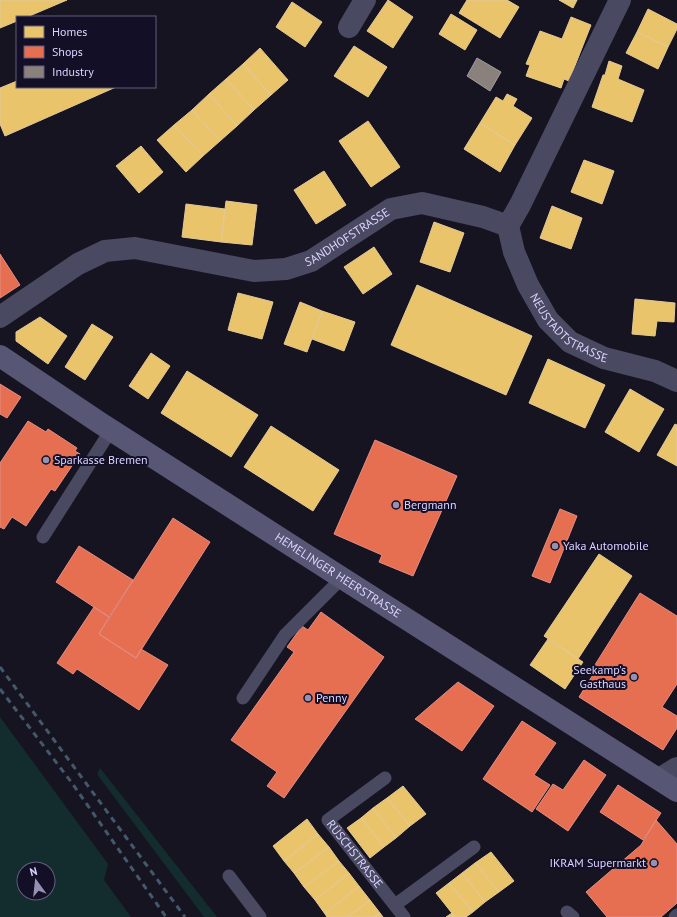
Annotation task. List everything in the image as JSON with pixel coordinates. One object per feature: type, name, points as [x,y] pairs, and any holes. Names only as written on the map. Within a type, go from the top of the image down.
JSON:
[{"type":"main road","name":"HEMELINGER HEERSTRASSE","points":[[0,356],[111,430],[659,779],[677,792]]},
{"type":"street","points":[[348,27],[366,0]]},
{"type":"street","points":[[508,226],[520,206],[620,0]]},
{"type":"street","name":"SANDHOFSTRASSE","points":[[0,317],[78,264],[105,251],[135,248],[254,271],[286,269],[311,261],[391,209],[422,203],[483,217],[508,226]]},
{"type":"street","name":"NEUSTADTSTRASSE","points":[[508,226],[514,252],[528,285],[548,320],[570,342],[604,358],[655,371],[677,381]]},
{"type":"street","points":[[659,779],[677,768]]},
{"type":"lane","points":[[43,537],[111,430]]},
{"type":"lane","points":[[243,698],[285,635],[342,578]]},
{"type":"lane","name":"RÜSCHSTRASSE","points":[[384,778],[328,820],[404,917]]},
{"type":"lane","points":[[395,906],[474,847]]},
{"type":"lane","points":[[229,876],[260,917]]},
{"type":"green space","points":[[0,717],[108,864],[104,880],[131,917],[0,917]]},
{"type":"green space","points":[[100,768],[217,917],[204,917],[97,774]]},
{"type":"building: Homes","points":[[0,0],[67,0],[29,16],[16,16],[16,21],[0,28]]},
{"type":"building: Homes","points":[[388,0],[413,17],[393,48],[367,31]]},
{"type":"building: Homes","points":[[467,0],[507,0],[519,7],[500,38],[459,13]]},
{"type":"building: Homes","points":[[559,0],[577,0],[573,8]]},
{"type":"building: Homes","points":[[292,2],[322,22],[305,47],[276,27]]},
{"type":"building: Homes","points":[[648,9],[677,24],[677,29],[668,47],[637,32]]},
{"type":"building: Homes","points":[[451,14],[477,30],[465,50],[439,34]]},
{"type":"building: Homes","points":[[571,17],[591,25],[569,81],[564,79],[561,88],[526,76],[530,65],[526,64],[540,31],[562,39]]},
{"type":"building: Homes","points":[[637,32],[668,47],[658,69],[626,53]]},
{"type":"building: Homes","points":[[354,46],[387,67],[368,97],[334,76]]},
{"type":"building: Homes","points":[[260,48],[288,80],[271,95],[243,64]]},
{"type":"building: Homes","points":[[609,61],[622,66],[618,79],[644,90],[632,122],[592,107]]},
{"type":"building: Homes","points":[[243,64],[271,95],[254,110],[226,79]]},
{"type":"building: Homes","points":[[226,79],[254,110],[237,126],[209,94]]},
{"type":"building: Homes","points":[[16,81],[16,88],[114,88],[5,136],[0,124],[0,88]]},
{"type":"building: Homes","points":[[209,94],[237,126],[220,141],[192,110]]},
{"type":"building: Homes","points":[[507,94],[517,99],[513,106],[532,118],[515,145],[480,123],[496,97],[503,101]]},
{"type":"building: Homes","points":[[192,110],[220,141],[203,156],[174,125]]},
{"type":"building: Homes","points":[[368,121],[400,167],[371,187],[339,141]]},
{"type":"building: Homes","points":[[480,123],[515,145],[500,172],[464,149]]},
{"type":"building: Homes","points":[[174,125],[203,156],[186,172],[157,140]]},
{"type":"building: Homes","points":[[141,146],[163,172],[139,193],[116,166]]},
{"type":"building: Homes","points":[[584,160],[614,171],[602,204],[571,192]]},
{"type":"building: Homes","points":[[324,171],[346,205],[316,224],[294,190]]},
{"type":"building: Homes","points":[[226,201],[257,205],[252,245],[221,242]]},
{"type":"building: Homes","points":[[186,204],[225,209],[221,242],[182,237]]},
{"type":"building: Homes","points":[[552,206],[582,218],[571,249],[540,238]]},
{"type":"building: Homes","points":[[434,222],[464,233],[450,272],[420,262]]},
{"type":"building: Homes","points":[[374,247],[392,274],[363,294],[344,267]]},
{"type":"building: Homes","points":[[417,285],[532,336],[506,395],[391,345]]},
{"type":"building: Homes","points":[[238,293],[273,302],[262,339],[228,330]]},
{"type":"building: Homes","points":[[635,299],[675,303],[674,322],[657,321],[655,336],[632,334]]},
{"type":"building: Homes","points":[[300,302],[322,311],[307,352],[284,344]]},
{"type":"building: Homes","points":[[322,311],[355,322],[344,351],[312,339]]},
{"type":"building: Homes","points":[[40,317],[67,336],[48,364],[16,341],[16,332]]},
{"type":"building: Homes","points":[[92,324],[113,337],[85,380],[65,367]]},
{"type":"building: Homes","points":[[151,353],[170,366],[148,399],[129,386]]},
{"type":"building: Homes","points":[[548,359],[605,385],[585,428],[529,403]]},
{"type":"building: Homes","points":[[187,371],[258,415],[231,457],[161,413]]},
{"type":"building: Homes","points":[[630,389],[664,409],[639,452],[605,432]]},
{"type":"building: Homes","points":[[675,424],[677,425],[677,466],[657,455]]},
{"type":"building: Homes","points":[[271,426],[339,470],[313,511],[244,467]]},
{"type":"building: Homes","points":[[599,554],[632,576],[578,659],[544,636]]},
{"type":"building: Homes","points":[[548,639],[583,662],[565,689],[530,665]]},
{"type":"building: Homes","points":[[403,786],[426,814],[410,826],[387,798]]},
{"type":"building: Homes","points":[[387,798],[410,826],[396,838],[373,808]]},
{"type":"building: Homes","points":[[373,808],[396,838],[384,847],[361,818]]},
{"type":"building: Homes","points":[[361,818],[384,847],[370,858],[347,828]]},
{"type":"building: Homes","points":[[307,819],[318,834],[284,861],[273,846]]},
{"type":"building: Homes","points":[[318,834],[329,847],[294,873],[284,861]]},
{"type":"building: Homes","points":[[329,847],[339,861],[304,887],[294,873]]},
{"type":"building: Homes","points":[[491,852],[514,881],[499,892],[475,863]]},
{"type":"building: Homes","points":[[339,861],[349,873],[315,900],[304,887]]},
{"type":"building: Homes","points":[[475,863],[499,892],[485,902],[462,873]]},
{"type":"building: Homes","points":[[349,873],[359,886],[325,914],[315,900]]},
{"type":"building: Homes","points":[[462,873],[485,902],[473,912],[449,883]]},
{"type":"building: Homes","points":[[449,883],[473,912],[466,917],[455,917],[436,893]]},
{"type":"building: Homes","points":[[359,886],[370,900],[348,917],[327,917],[325,914]]},
{"type":"building: Homes","points":[[370,900],[380,913],[374,917],[348,917]]},
{"type":"building: Homes","points":[[380,913],[383,917],[374,917]]},
{"type":"building: Homes","points":[[452,913],[455,917],[446,917]]},
{"type":"building: Shops","points":[[0,254],[20,285],[0,298]]},
{"type":"building: Shops","points":[[0,384],[21,397],[7,418],[0,414]]},
{"type":"building: Shops","points":[[28,421],[46,432],[48,429],[77,448],[75,451],[80,454],[55,491],[51,489],[26,526],[12,517],[4,529],[0,527],[0,463]]},
{"type":"building: Shops","name":"Bergmann","points":[[375,440],[457,476],[413,576],[379,562],[382,555],[334,534]]},
{"type":"building: Shops","name":"Yaka Automobile","points":[[560,509],[577,516],[550,583],[532,576]]},
{"type":"building: Shops","points":[[173,518],[210,542],[136,658],[99,634]]},
{"type":"building: Shops","points":[[79,546],[133,580],[109,617],[56,582]]},
{"type":"building: Shops","name":"Seekamp's Gasthaus","points":[[640,593],[677,616],[677,684],[662,707],[677,716],[677,728],[663,750],[579,697],[596,670],[593,668]]},
{"type":"building: Shops","points":[[94,607],[109,617],[99,634],[136,658],[141,649],[168,665],[139,710],[77,669],[73,674],[57,663]]},
{"type":"building: Shops","name":"Penny","points":[[321,612],[384,657],[284,798],[267,786],[277,772],[231,740],[294,652],[287,647],[302,626],[308,630]]},
{"type":"building: Shops","points":[[458,682],[494,706],[462,751],[415,719]]},
{"type":"building: Shops","points":[[522,721],[556,743],[534,775],[550,785],[532,812],[483,779]]},
{"type":"building: Shops","points":[[584,760],[606,775],[568,831],[536,809],[553,784],[563,790]]},
{"type":"building: Shops","points":[[618,785],[661,813],[643,840],[600,812]]},
{"type":"building: Shops","points":[[656,820],[677,844],[677,903],[661,917],[607,917],[586,892],[641,845]]},
{"type":"building: Industry","points":[[477,58],[501,72],[490,91],[467,76]]},
{"type":"railway","points":[[0,667],[185,917]]},
{"type":"railway","points":[[0,689],[72,783],[166,917]]},
{"type":"place","name":"Sparkasse Bremen","points":[[46,460]]},
{"type":"place","name":"Bergmann","points":[[396,505]]},
{"type":"place","name":"Yaka Automobile","points":[[555,546]]},
{"type":"place","name":"Seekamp's Gasthaus","points":[[634,677]]},
{"type":"place","name":"Penny","points":[[308,698]]},
{"type":"place","name":"IKRAM Supermarkt","points":[[654,863]]}]
